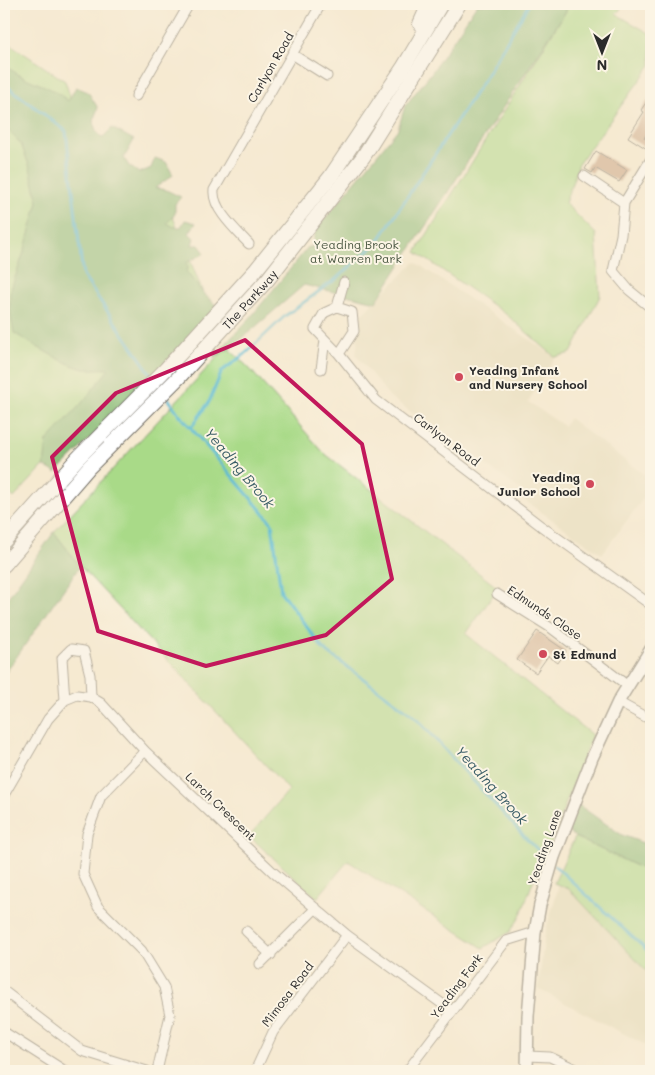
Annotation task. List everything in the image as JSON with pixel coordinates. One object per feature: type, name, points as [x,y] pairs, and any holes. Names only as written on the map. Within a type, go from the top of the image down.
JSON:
[{"type":"highway","points":[[402,68],[430,4]]},
{"type":"highway","name":"The Parkway","points":[[4,541],[78,458],[166,369],[255,272],[331,176],[402,68],[441,4]]},
{"type":"highway","name":"The Parkway","points":[[4,565],[89,467],[179,377],[268,279],[363,157],[415,77],[459,4]]},
{"type":"highway","points":[[415,77],[469,4]]},
{"type":"street","name":"Carlyon Road","points":[[249,244],[218,208],[214,198],[214,190],[321,4]]},
{"type":"street","points":[[136,96],[187,5]]},
{"type":"street","points":[[292,54],[327,76]]},
{"type":"street","points":[[651,159],[624,203],[621,235],[613,271],[629,290],[651,308]]},
{"type":"street","points":[[584,176],[624,203]]},
{"type":"street","points":[[339,354],[354,331],[352,312],[337,307],[344,282]]},
{"type":"street","name":"Carlyon Road","points":[[337,307],[324,313],[315,329],[339,354],[376,400],[541,526],[651,605]]},
{"type":"street","points":[[321,369],[325,340]]},
{"type":"street","name":"Edmunds Close","points":[[497,594],[551,628],[628,686]]},
{"type":"street","points":[[4,795],[48,719],[65,700],[77,695],[91,697],[90,675],[84,651],[71,649],[62,658],[65,700]]},
{"type":"street","name":"Yeading Lane","points":[[528,1071],[528,1016],[535,932],[540,904],[552,862],[592,758],[618,702],[651,649]]},
{"type":"street","name":"Larch Crescent","points":[[91,697],[101,703],[145,751],[272,872],[347,935],[452,1011]]},
{"type":"street","points":[[618,702],[651,720]]},
{"type":"street","points":[[145,751],[101,796],[86,834],[83,874],[98,907],[142,951],[164,987],[170,1015],[157,1071]]},
{"type":"street","points":[[260,964],[316,908]]},
{"type":"street","points":[[246,931],[271,955]]},
{"type":"street","name":"Yeading Fork","points":[[407,1071],[506,941],[535,932]]},
{"type":"street","name":"Mimosa Road","points":[[255,1071],[273,1032],[347,935]]},
{"type":"street","points":[[4,991],[82,1051],[147,1071]]},
{"type":"street","points":[[4,1032],[65,1071]]},
{"type":"street","points":[[528,1056],[550,1057],[580,1071]]},
{"type":"highlighted area","points":[[245,340],[362,444],[392,579],[326,635],[206,666],[98,631],[52,457],[116,393]]},
{"type":"shaded area","name":"Yeading Infant and Nursery School","points":[[415,262],[555,357],[528,402],[564,426],[569,418],[651,480],[651,488],[602,554],[521,498],[524,492],[390,397],[356,355],[361,315]]},
{"type":"shaded area","points":[[559,885],[569,889],[651,976],[651,1048],[538,989],[545,934]]},
{"type":"green space","name":"Yeading Brook at Warren Park","points":[[477,4],[567,4],[566,11],[376,302],[304,285],[232,347],[213,357],[250,318],[309,246],[312,248],[315,231],[398,129],[405,106],[432,72]]},
{"type":"green space","points":[[567,4],[625,4],[616,14],[651,34],[651,65],[579,163],[565,203],[596,234],[600,296],[571,353],[555,357],[507,315],[416,252],[566,11]]},
{"type":"green space","points":[[4,40],[65,81],[79,124],[169,207],[203,293],[14,498],[4,488]]},
{"type":"green space","points":[[4,64],[19,75],[53,90],[68,101],[76,87],[88,92],[98,108],[93,121],[96,131],[102,138],[112,128],[134,140],[124,158],[129,166],[139,173],[151,168],[155,158],[166,162],[173,175],[155,188],[166,190],[181,197],[175,204],[175,214],[167,223],[174,227],[181,227],[185,220],[196,223],[189,233],[194,238],[192,245],[199,245],[205,253],[186,263],[188,267],[186,271],[203,293],[219,308],[56,473],[44,466],[47,441],[81,404],[109,369],[88,369],[68,364],[14,333],[10,312],[10,292],[38,202],[30,168],[21,144],[4,126]]},
{"type":"green space","points":[[227,347],[249,368],[324,453],[498,588],[466,634],[592,735],[549,847],[540,862],[520,917],[510,932],[483,948],[348,861],[317,898],[249,836],[289,790],[80,566],[54,532]]},
{"type":"green space","points":[[54,532],[80,566],[4,675],[4,603]]},
{"type":"green space","points":[[574,802],[622,835],[651,846],[651,873],[575,837],[566,829]]},
{"type":"green space","points":[[575,837],[651,873],[651,976],[569,889],[554,883]]},
{"type":"building","points":[[651,95],[651,127],[644,138],[651,142],[647,149],[628,137],[644,112],[641,110]]},
{"type":"building","points":[[596,151],[627,170],[619,182],[595,168],[592,173],[585,169]]},
{"type":"building","name":"St Edmund","points":[[537,631],[566,651],[558,663],[548,656],[536,673],[517,660]]},
{"type":"waterway","points":[[191,428],[209,402],[222,371],[245,354],[285,316],[336,279],[377,243],[481,84],[529,4]]},
{"type":"waterway","name":"Yeading Brook","points":[[4,84],[66,131],[83,276],[153,377]]},
{"type":"waterway","name":"Yeading Brook","points":[[165,394],[179,414],[272,523],[281,592],[323,649],[414,716],[549,861]]},
{"type":"waterway","name":"Yeading Brook","points":[[554,865],[651,954]]},
{"type":"place","name":"Yeading Infant and Nursery School","points":[[459,377]]},
{"type":"place","name":"Yeading Junior School","points":[[590,484]]},
{"type":"place","name":"St Edmund","points":[[543,654]]}]
